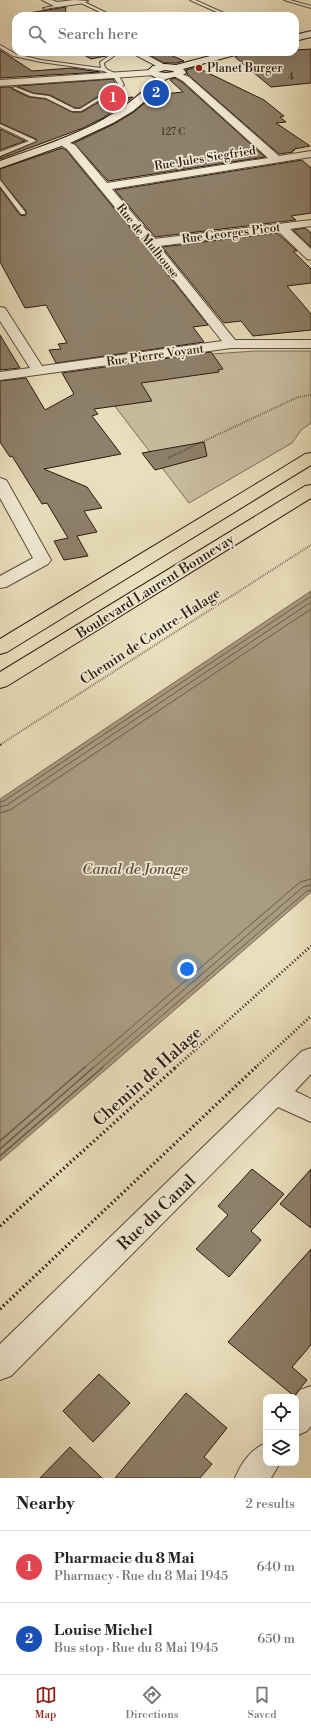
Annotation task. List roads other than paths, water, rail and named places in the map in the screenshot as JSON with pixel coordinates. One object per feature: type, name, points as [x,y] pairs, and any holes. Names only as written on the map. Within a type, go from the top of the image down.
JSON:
[{"type":"highway","name":"Boulevard Laurent Bonnevay","points":[[0,648],[92,594],[228,507],[311,458]]},
{"type":"highway","name":"Boulevard Laurent Bonnevay","points":[[0,681],[311,490]]},
{"type":"street","points":[[43,4],[56,5],[84,1],[82,0]]},
{"type":"street","points":[[43,4],[54,12]]},
{"type":"street","points":[[299,37],[311,34]]},
{"type":"street","points":[[139,56],[160,72]]},
{"type":"street","points":[[0,83],[176,71],[223,56]]},
{"type":"street","points":[[176,71],[186,78],[277,160]]},
{"type":"street","points":[[0,166],[93,129],[117,116],[147,94],[160,72]]},
{"type":"street","name":"Rue de Mulhouse","points":[[61,142],[71,147],[151,243],[231,344]]},
{"type":"street","name":"Rue Jules Siegfried","points":[[104,187],[311,154]]},
{"type":"street","name":"Rue Georges Picot","points":[[151,243],[311,223]]},
{"type":"street","points":[[281,227],[311,256]]},
{"type":"street","points":[[0,311],[38,370]]},
{"type":"street","name":"Rue Pierre Voyant","points":[[0,376],[231,344],[311,344]]},
{"type":"street","points":[[0,483],[42,560],[0,583]]},
{"type":"street","name":"Rue du Canal","points":[[0,1365],[311,1058]]},
{"type":"street","points":[[276,1094],[311,1111]]},
{"type":"street","points":[[299,1416],[311,1401]]},
{"type":"street","points":[[251,1478],[263,1463]]},
{"type":"lane","points":[[192,0],[219,12]]},
{"type":"lane","points":[[286,0],[311,7]]},
{"type":"lane","points":[[43,4],[82,2],[103,12]]},
{"type":"lane","points":[[0,46],[12,53]]},
{"type":"lane","points":[[15,88],[32,95],[47,97],[74,110],[81,110],[122,85],[115,75],[105,70],[41,61],[19,56]]},
{"type":"lane","points":[[105,70],[102,66],[102,62],[112,56]]},
{"type":"lane","points":[[0,125],[33,141],[0,154]]},
{"type":"lane","points":[[0,182],[23,213]]},
{"type":"water","name":"Canal de Jonage","points":[[311,591],[311,892],[0,1161],[0,799]]},
{"type":"place","name":"Planet Burger","points":[[199,68]]},
{"type":"place","name":"Louise Michel","points":[[156,93]]},
{"type":"place","name":"Pharmacie du 8 Mai","points":[[113,98]]}]
